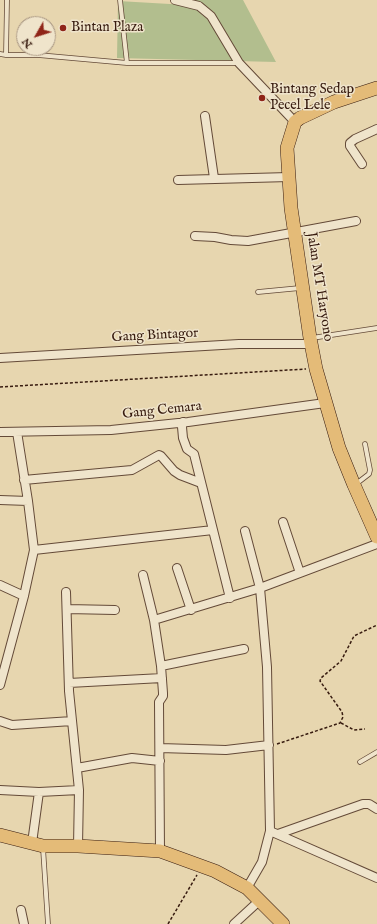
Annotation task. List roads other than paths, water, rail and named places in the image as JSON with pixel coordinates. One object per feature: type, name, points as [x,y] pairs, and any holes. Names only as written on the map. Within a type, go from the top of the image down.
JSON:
[{"type":"main road","points":[[295,122],[307,114],[334,102],[377,89]]},
{"type":"main road","name":"Jalan MT Haryono","points":[[295,122],[288,148],[291,208],[310,341],[316,369],[339,448],[377,537]]},
{"type":"main road","points":[[0,835],[37,844],[160,851],[215,871],[247,888],[283,924]]},
{"type":"street","points":[[175,0],[199,6],[211,16],[239,63],[295,122]]},
{"type":"street","points":[[205,116],[214,178]]},
{"type":"street","points":[[362,164],[350,146],[350,143],[355,139],[377,129]]},
{"type":"street","points":[[178,180],[289,177]]},
{"type":"street","points":[[195,236],[248,241],[356,221]]},
{"type":"street","name":"Gang Bintagor","points":[[0,358],[310,341]]},
{"type":"street","name":"Gang Cemara","points":[[0,432],[111,430],[326,403]]},
{"type":"street","points":[[183,422],[183,438],[187,449],[194,454],[230,598]]},
{"type":"street","points":[[0,685],[2,667],[24,596],[34,550],[17,432]]},
{"type":"street","points":[[24,480],[132,470],[159,455],[162,456],[174,471],[180,475],[202,483]]},
{"type":"street","points":[[0,500],[28,501]]},
{"type":"street","points":[[283,522],[300,573]]},
{"type":"street","points":[[34,550],[213,530]]},
{"type":"street","points":[[245,531],[260,588],[267,667],[269,745],[274,833],[262,862],[247,888]]},
{"type":"street","points":[[154,620],[260,588],[377,544]]},
{"type":"street","points":[[177,568],[191,610]]},
{"type":"street","points":[[143,576],[154,620],[162,678],[163,695],[159,702],[160,851]]},
{"type":"street","points":[[0,585],[24,596]]},
{"type":"street","points":[[66,592],[68,683],[79,790],[78,846]]},
{"type":"street","points":[[67,609],[115,610]]},
{"type":"street","points":[[161,666],[244,649]]},
{"type":"street","points":[[68,683],[162,678]]},
{"type":"street","points":[[0,722],[12,725],[72,721]]},
{"type":"street","points":[[160,748],[226,750],[269,745]]},
{"type":"street","points":[[77,768],[132,758],[160,761]]},
{"type":"street","points":[[0,790],[39,792],[79,790]]},
{"type":"street","points":[[37,844],[39,792]]},
{"type":"street","points":[[274,833],[363,804],[369,804],[377,809]]},
{"type":"street","points":[[274,833],[377,878]]},
{"type":"street","points":[[234,924],[259,901]]},
{"type":"street","points":[[21,910],[24,924]]},
{"type":"lane","points":[[6,55],[7,0]]},
{"type":"lane","points":[[120,0],[127,63]]},
{"type":"lane","points":[[0,54],[38,55],[127,63],[239,63]]},
{"type":"lane","points":[[258,292],[302,288]]},
{"type":"lane","points":[[310,341],[377,328]]},
{"type":"lane","points":[[354,485],[369,474],[370,470],[365,444]]},
{"type":"lane","points":[[360,762],[377,752]]},
{"type":"lane","points":[[37,844],[48,924]]},
{"type":"place","name":"Bintan Plaza","points":[[63,28]]},
{"type":"place","name":"Bintang Sedap Pecel Lele","points":[[262,98]]}]
